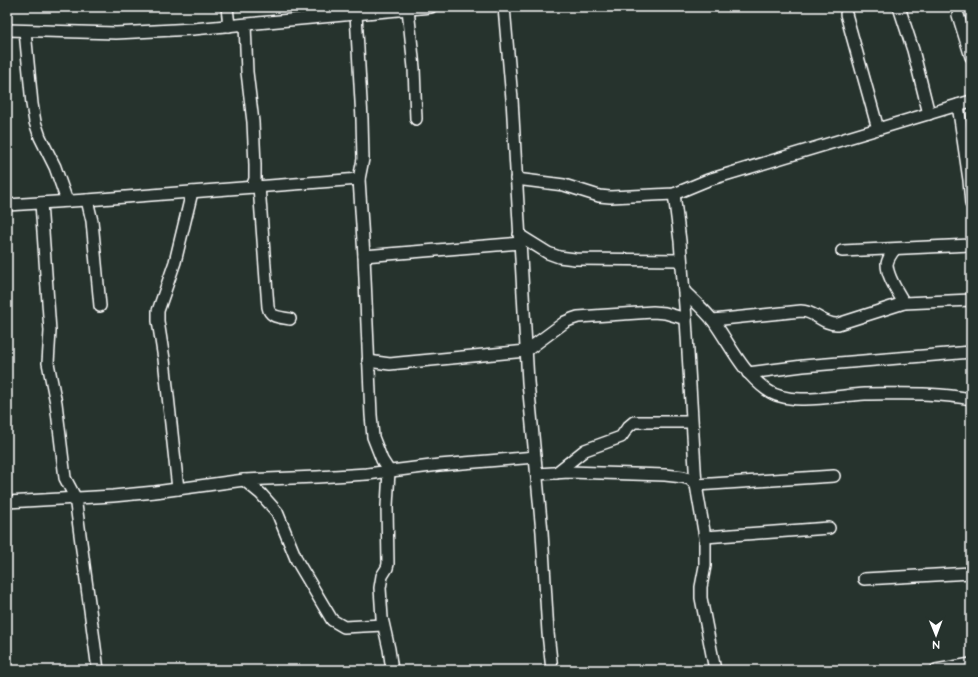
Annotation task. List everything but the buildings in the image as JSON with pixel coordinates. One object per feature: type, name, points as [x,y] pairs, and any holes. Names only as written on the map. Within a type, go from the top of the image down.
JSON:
[{"type":"street","points":[[227,7],[229,26]]},
{"type":"street","points":[[7,27],[25,31],[116,33],[229,26],[338,12],[356,14],[431,7]]},
{"type":"street","points":[[504,7],[512,99],[526,351],[552,670]]},
{"type":"street","points":[[899,7],[913,50],[929,114]]},
{"type":"street","points":[[408,9],[414,68],[416,119]]},
{"type":"street","points":[[356,14],[362,119],[362,159],[359,179],[371,415],[373,438],[382,460],[389,471],[387,506],[388,564],[382,576],[380,588],[383,625],[390,649],[392,670]]},
{"type":"street","points":[[846,14],[878,129]]},
{"type":"street","points":[[958,14],[971,57]]},
{"type":"street","points":[[245,24],[247,72],[253,122],[255,187],[268,307],[269,312],[272,315],[290,319]]},
{"type":"street","points":[[25,31],[35,122],[40,137],[55,167],[67,201]]},
{"type":"street","points":[[516,179],[564,185],[599,196],[610,197],[674,194],[708,180],[971,101]]},
{"type":"street","points":[[958,105],[971,204]]},
{"type":"street","points":[[7,205],[359,179]]},
{"type":"street","points":[[178,489],[158,311],[175,262],[192,192]]},
{"type":"street","points":[[674,194],[682,260],[696,485],[705,537],[705,566],[701,587],[701,598],[715,670]]},
{"type":"street","points":[[87,200],[92,221],[100,306]]},
{"type":"street","points":[[41,203],[50,332],[48,363],[56,402],[65,478],[75,497],[98,670]]},
{"type":"street","points":[[364,256],[519,239],[559,257],[575,259],[682,260]]},
{"type":"street","points":[[842,251],[971,245]]},
{"type":"street","points":[[894,249],[887,263],[888,271],[904,303]]},
{"type":"street","points":[[684,291],[712,320],[743,368],[768,391],[778,396],[792,399],[863,394],[918,394],[953,396],[971,399]]},
{"type":"street","points":[[712,320],[801,310],[807,311],[825,322],[838,324],[904,303],[971,300]]},
{"type":"street","points":[[368,361],[390,364],[526,351],[565,322],[578,317],[653,312],[686,319]]},
{"type":"street","points":[[748,373],[803,366],[971,352]]},
{"type":"street","points":[[556,473],[585,450],[621,437],[628,426],[634,422],[692,422]]},
{"type":"street","points":[[7,502],[113,496],[244,480],[316,477],[535,457]]},
{"type":"street","points":[[536,474],[556,473],[683,477],[690,479],[696,485],[834,476]]},
{"type":"street","points":[[244,480],[261,494],[277,512],[297,561],[332,620],[338,625],[344,627],[383,625]]},
{"type":"street","points":[[705,537],[829,528]]},
{"type":"street","points":[[864,579],[971,572]]},
{"type":"street","points":[[936,670],[971,664]]}]
